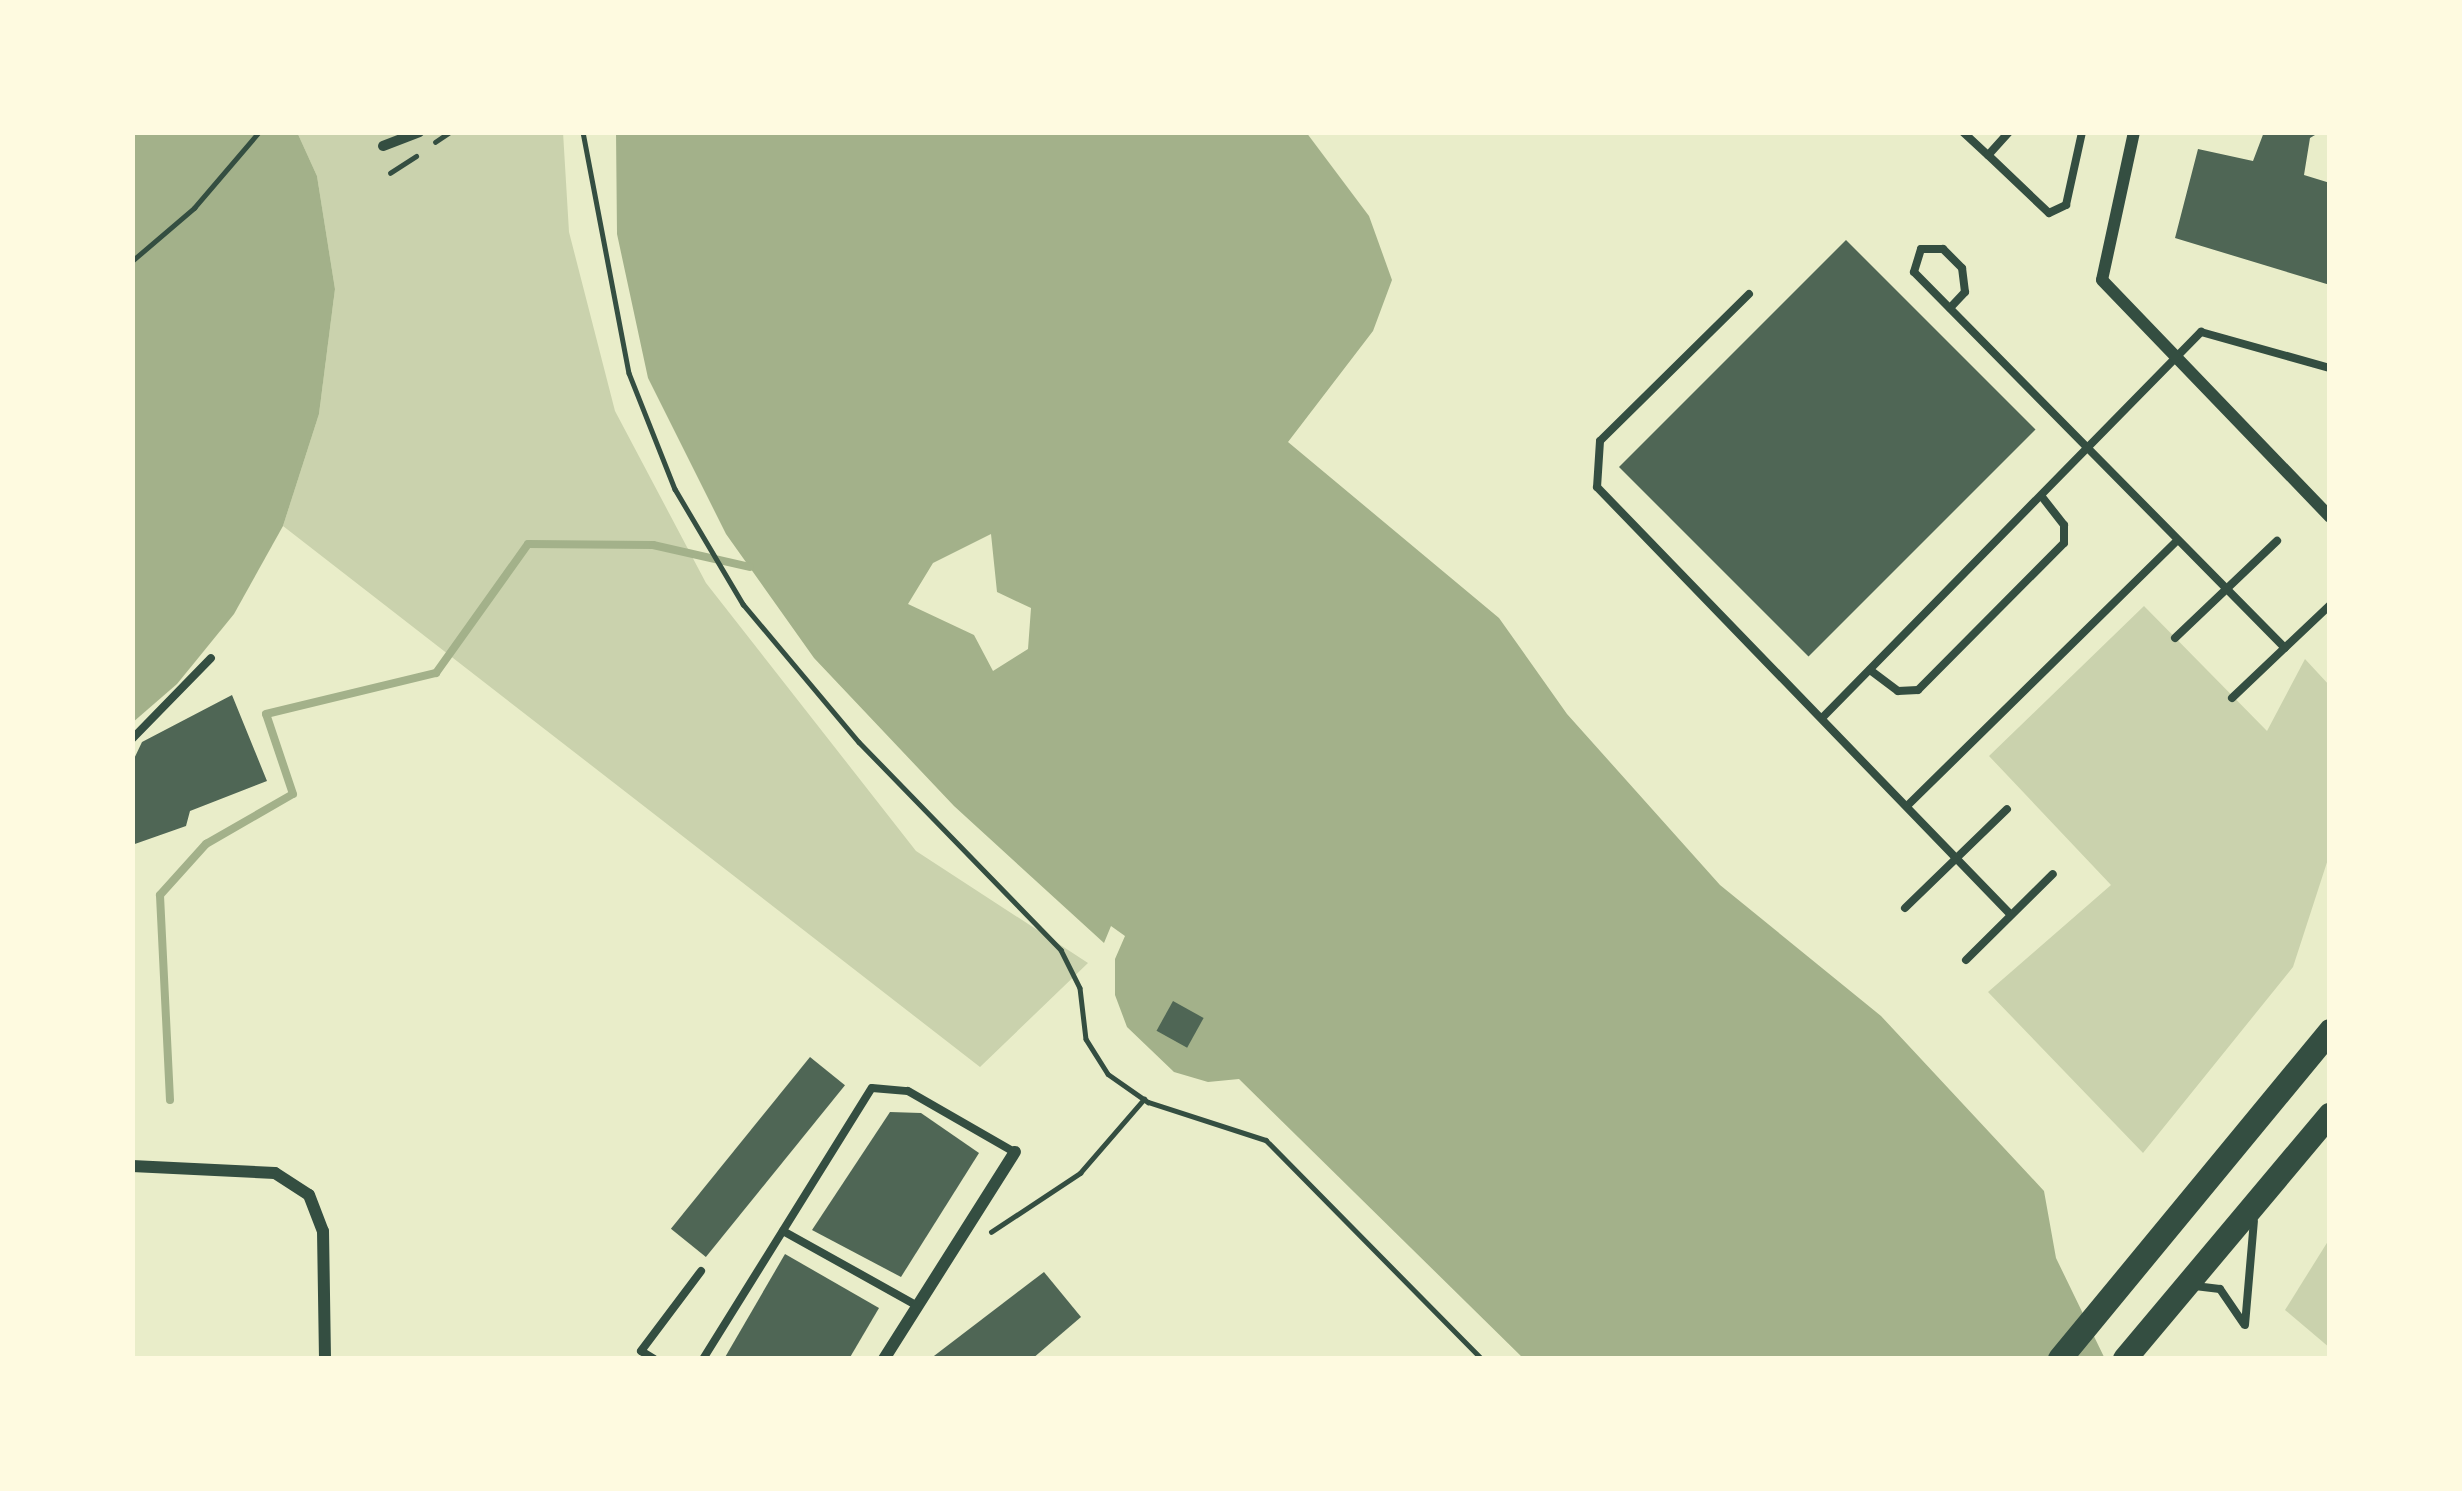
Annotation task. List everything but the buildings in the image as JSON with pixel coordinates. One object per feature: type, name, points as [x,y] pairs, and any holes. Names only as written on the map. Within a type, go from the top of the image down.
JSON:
[{"type":"main road","points":[[2060,1359],[2121,1291],[2330,1031]]},
{"type":"main road","points":[[2125,1359],[2330,1115]]},
{"type":"street","points":[[383,146],[419,132]]},
{"type":"street","points":[[2134,132],[2099,266],[2111,291],[2330,517]]},
{"type":"street","points":[[884,1359],[1015,1152]]},
{"type":"street","points":[[132,1166],[275,1173],[309,1195],[323,1231],[325,1359]]},
{"type":"lane","points":[[1963,132],[2049,213],[2066,205],[2082,132]]},
{"type":"lane","points":[[1988,155],[2009,132]]},
{"type":"lane","points":[[1949,308],[1965,292],[1962,268],[1943,250],[1921,250],[1914,272],[1949,308],[2089,450],[2177,541],[2285,648]]},
{"type":"lane","points":[[1749,294],[1600,441],[1593,471],[1604,501],[1823,717],[2011,915]]},
{"type":"lane","points":[[1823,717],[2201,332],[2330,368]]},
{"type":"lane","points":[[1870,670],[1898,691],[1918,690],[2048,560],[2066,534],[2042,497]]},
{"type":"lane","points":[[1907,805],[2177,541]]},
{"type":"lane","points":[[2175,638],[2276,541]]},
{"type":"lane","points":[[2232,698],[2330,604]]},
{"type":"lane","points":[[132,739],[211,658]]},
{"type":"lane","points":[[1905,908],[2007,809]]},
{"type":"lane","points":[[1966,960],[2053,874]]},
{"type":"lane","points":[[703,1359],[872,1088],[908,1091],[1015,1152]]},
{"type":"lane","points":[[2187,1287],[2220,1288],[2245,1325],[2260,1202]]},
{"type":"lane","points":[[783,1231],[917,1306]]},
{"type":"lane","points":[[654,1359],[641,1351],[701,1271]]},
{"type":"path","points":[[132,261],[194,208],[260,132]]},
{"type":"path","points":[[583,132],[629,373],[675,489],[758,622],[859,742],[1061,950],[1080,988],[1086,1039],[1108,1074],[1144,1099],[1266,1140],[1482,1359]]},
{"type":"path","points":[[984,1236],[1079,1174],[1144,1099]]},
{"type":"shaded area","points":[[132,132],[297,132],[317,176],[335,289],[319,414],[283,526],[234,614],[177,684],[132,723]]},
{"type":"shaded area","points":[[297,132],[563,132],[569,232],[615,411],[706,583],[916,851],[1088,963],[980,1067],[283,526],[319,414],[335,289],[317,176]]},
{"type":"shaded area","points":[[616,132],[1306,132],[1369,216],[1392,280],[1373,331],[1288,442],[1499,618],[1567,714],[1720,885],[1881,1016],[2044,1191],[2056,1258],[2105,1359],[1524,1359],[1239,1079],[1208,1082],[1174,1072],[1127,1027],[1115,995],[1115,959],[1125,936],[1111,926],[1104,943],[954,806],[814,658],[726,534],[648,378],[617,234]],"holes":[[[991,534],[997,592],[1031,608],[1028,649],[993,671],[974,635],[908,604],[933,563]]]},
{"type":"shaded area","points":[[2144,606],[2267,731],[2305,659],[2330,686],[2330,853],[2293,967],[2143,1153],[1988,992],[2111,885],[1989,756]]},
{"type":"shaded area","points":[[2330,1238],[2330,1348],[2285,1310]]},
{"type":"waterway","points":[[170,1100],[160,895],[206,844],[293,794],[266,714],[436,673],[528,544],[653,545],[750,567]]}]
